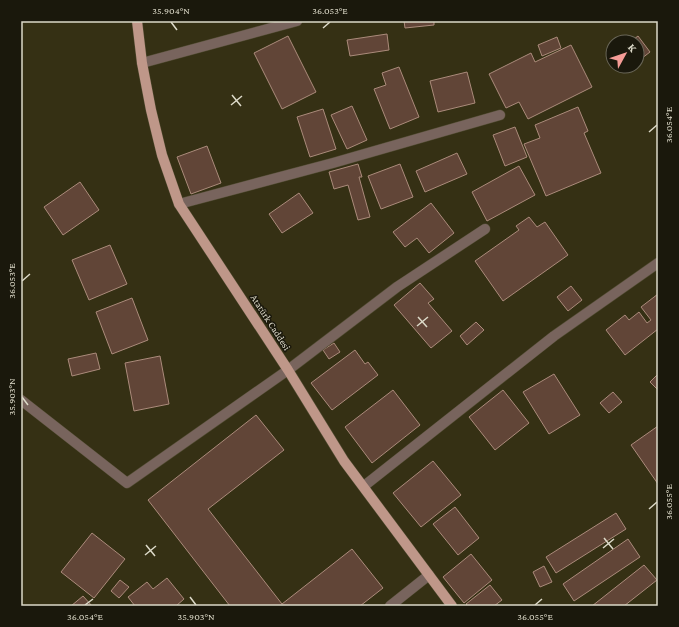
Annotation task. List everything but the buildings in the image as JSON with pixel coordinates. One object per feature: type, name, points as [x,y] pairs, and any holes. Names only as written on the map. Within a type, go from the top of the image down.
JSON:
[{"type":"main road","name":"Atatürk Caddesi","points":[[137,21],[142,63],[162,155],[179,204],[288,370],[344,461],[452,606]]},
{"type":"street","points":[[142,63],[297,21]]},
{"type":"street","points":[[179,204],[333,163],[500,115]]},
{"type":"street","points":[[21,400],[127,483],[288,370],[397,287],[485,229]]},
{"type":"street","points":[[364,486],[554,336],[658,263]]},
{"type":"street","points":[[390,606],[429,575]]}]
